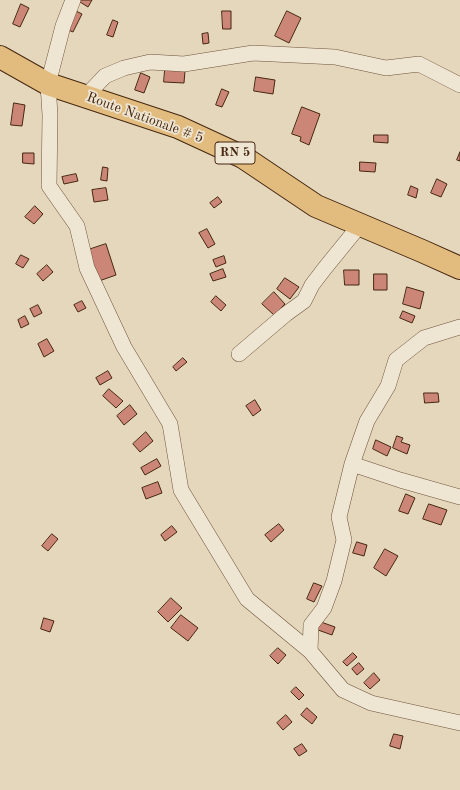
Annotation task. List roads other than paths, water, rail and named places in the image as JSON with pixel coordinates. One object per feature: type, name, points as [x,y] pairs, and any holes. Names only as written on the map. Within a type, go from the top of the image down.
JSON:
[{"type":"main road","name":"Route Nationale # 5","points":[[0,57],[48,84],[178,127],[243,157],[316,206],[460,268]]},
{"type":"street","points":[[73,0],[63,26],[48,84],[50,115],[49,186],[77,226],[87,268],[124,347],[170,424],[181,490],[247,599],[310,652],[343,690],[371,703],[460,723]]},
{"type":"street","points":[[86,96],[104,76],[124,68],[150,62],[184,64],[253,53],[335,57],[386,68],[419,64],[460,85]]},
{"type":"street","points":[[240,354],[286,314],[304,301],[312,285],[360,225]]},
{"type":"street","points":[[310,652],[311,625],[324,608],[334,581],[344,540],[339,517],[352,464],[367,421],[388,386],[396,360],[424,338],[460,327]]},
{"type":"street","points":[[352,464],[400,480],[460,497]]}]
